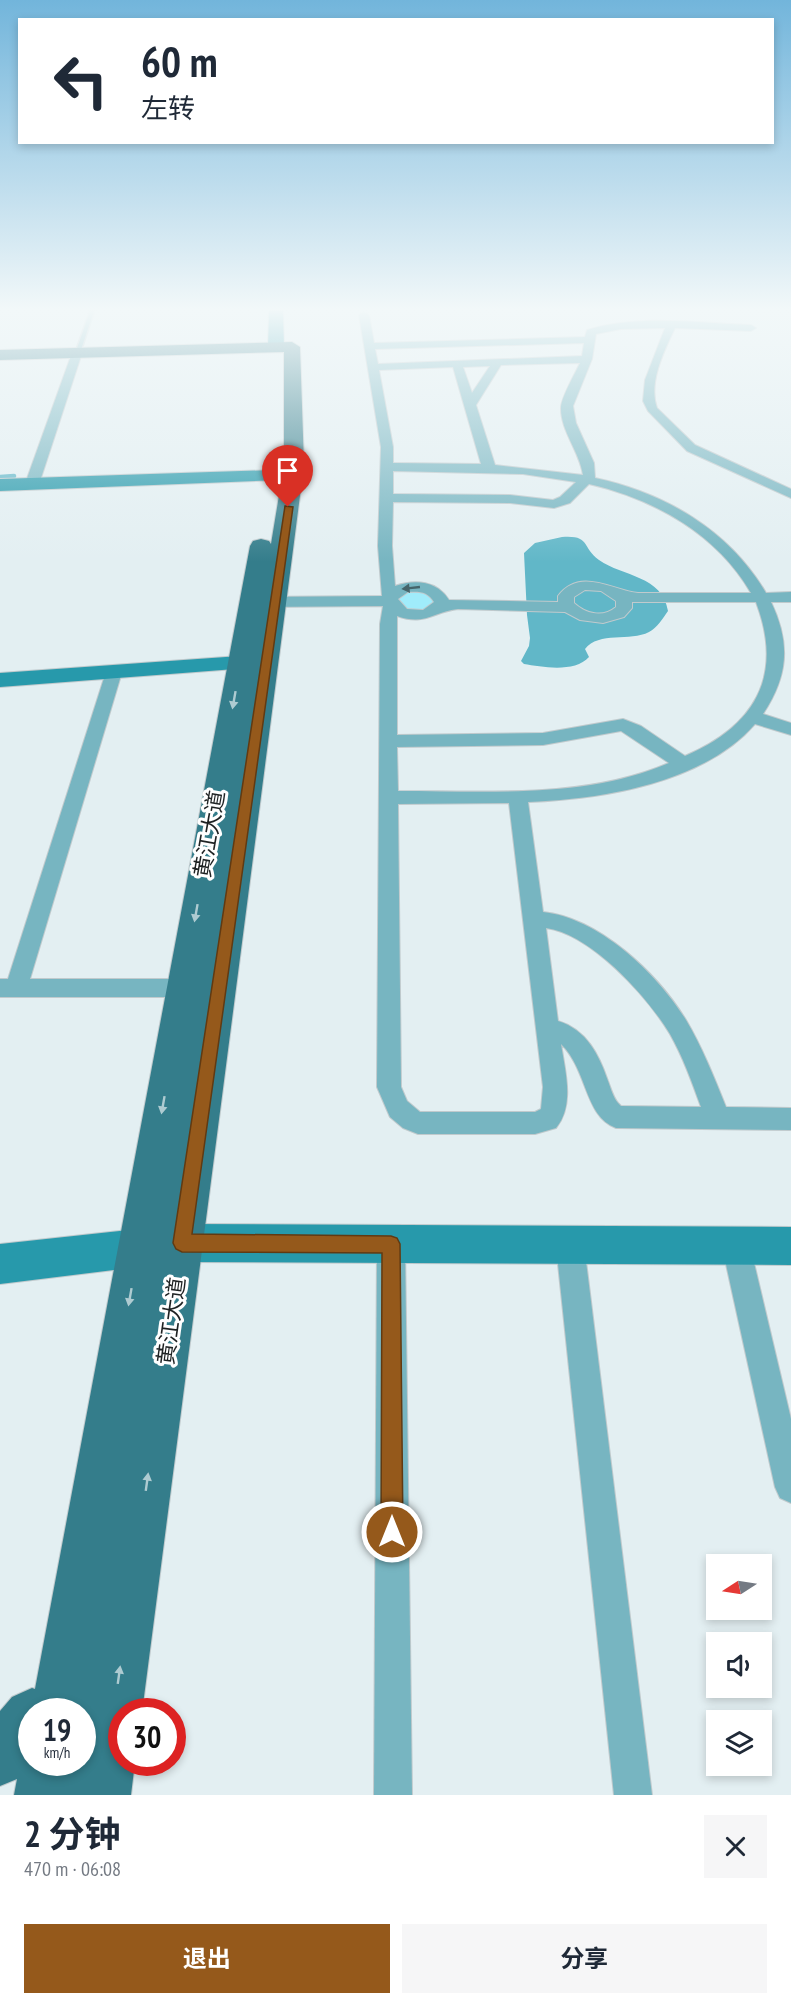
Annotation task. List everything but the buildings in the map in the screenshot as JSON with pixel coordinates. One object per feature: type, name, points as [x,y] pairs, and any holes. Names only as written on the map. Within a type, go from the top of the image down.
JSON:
[{"type":"main road","name":"黄江大道","points":[[101,1795],[182,1243],[263,602],[280,395]]},
{"type":"main road","name":"黄江大道","points":[[61,1698],[240,663],[263,602],[294,465],[289,395]]},
{"type":"main road","points":[[44,1698],[54,1682],[72,1637]]},
{"type":"main road","points":[[0,1757],[18,1734]]},
{"type":"main road","points":[[44,1795],[47,1776]]},
{"type":"street","points":[[32,484],[62,395]]},
{"type":"street","points":[[378,395],[387,447],[385,546],[387,583],[391,601],[399,612],[412,615],[431,613],[440,600]]},
{"type":"street","points":[[467,395],[489,468]]},
{"type":"street","points":[[470,405],[477,395]]},
{"type":"street","points":[[386,498],[510,499],[559,504],[565,501],[588,479],[590,473],[567,413],[570,395]]},
{"type":"street","points":[[647,395],[648,403],[652,409],[691,448],[791,494]]},
{"type":"street","points":[[388,467],[489,468],[545,472],[588,479],[623,489],[657,503],[685,517],[712,535],[740,566],[765,601],[773,626],[777,651],[776,673],[753,717],[701,757],[683,764],[642,778],[585,791],[518,797],[388,797]]},
{"type":"street","points":[[0,485],[273,476]]},
{"type":"street","points":[[567,602],[572,590],[588,586],[606,588],[622,601],[765,601],[791,604]]},
{"type":"street","points":[[518,797],[547,1029],[555,1103],[554,1113],[547,1120],[535,1123],[418,1123],[405,1117],[394,1105],[389,1087],[388,624],[391,601],[395,592],[411,587],[429,589],[440,600],[567,602],[581,615],[600,618],[617,615],[622,601]]},
{"type":"street","points":[[765,601],[791,597]]},
{"type":"street","points":[[263,602],[391,601]]},
{"type":"street","points":[[0,680],[240,663]]},
{"type":"street","points":[[114,672],[8,987],[183,988]]},
{"type":"street","points":[[753,717],[791,729]]},
{"type":"street","points":[[388,741],[543,739],[623,725],[635,729],[683,764]]},
{"type":"street","points":[[534,919],[551,920],[572,927],[607,950],[644,984],[676,1025],[700,1074],[718,1119]]},
{"type":"street","points":[[547,1029],[562,1032],[575,1040],[586,1056],[604,1104],[616,1117],[791,1119]]},
{"type":"street","points":[[182,1243],[791,1246]]},
{"type":"street","points":[[391,1244],[393,1795]]},
{"type":"street","points":[[570,1245],[633,1795]]},
{"type":"street","points":[[736,1246],[791,1487]]},
{"type":"street","points":[[0,1264],[138,1248]]},
{"type":"shaded area","points":[[562,537],[582,540],[599,560],[650,584],[664,599],[668,611],[649,632],[641,635],[606,638],[591,644],[585,649],[589,657],[575,665],[558,668],[524,664],[521,661],[529,646],[530,638],[524,553],[535,543]]},
{"type":"shaded area","points":[[406,592],[428,593],[436,602],[421,610],[403,608],[398,599]]},
{"type":"waterway","points":[[0,477],[14,476]]},
{"type":"route","points":[[288,507],[182,1243],[391,1244],[392,1532]]}]
